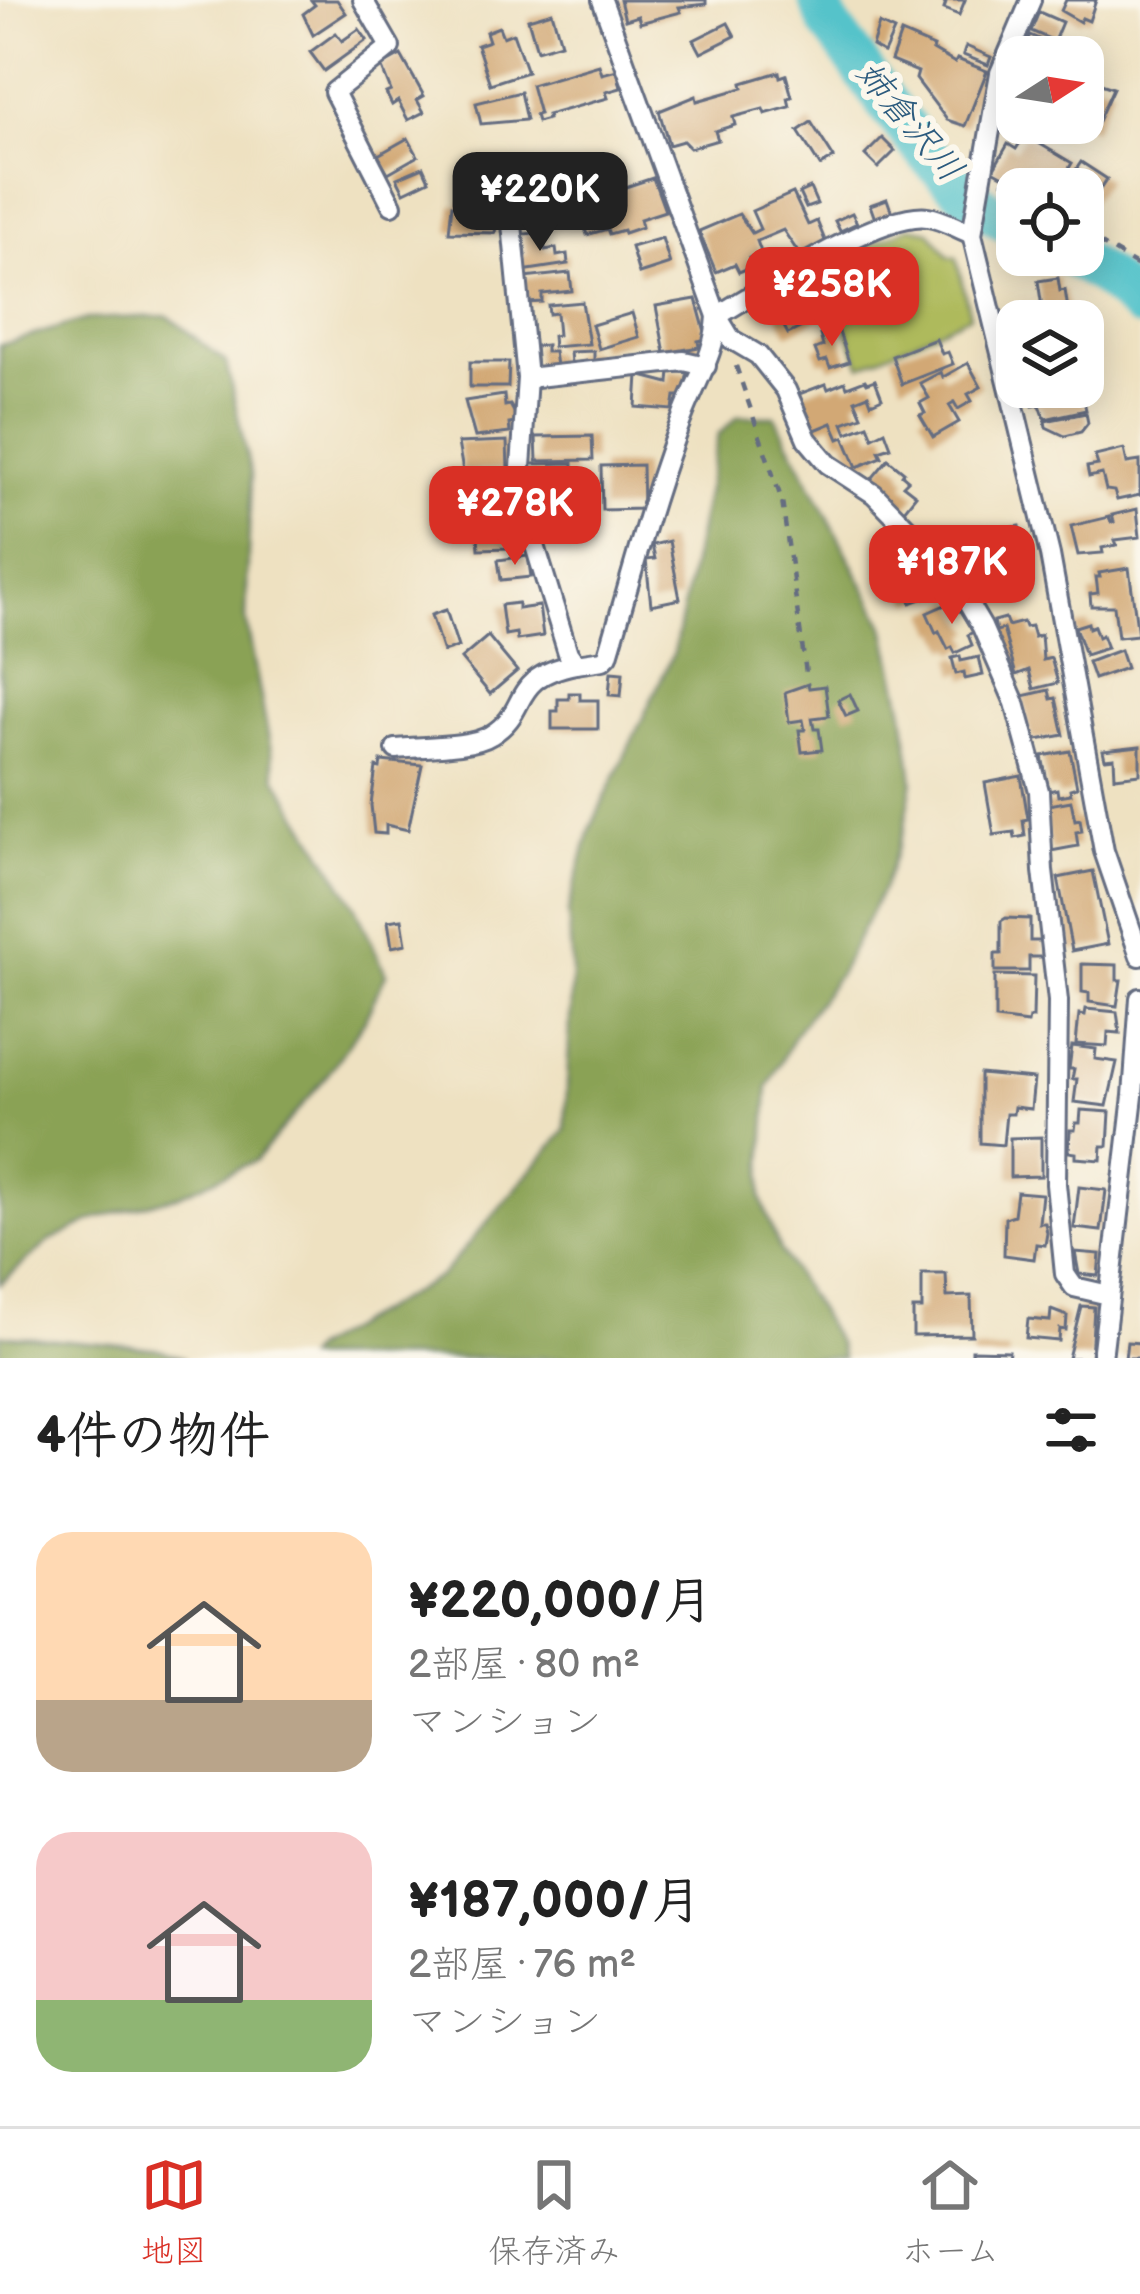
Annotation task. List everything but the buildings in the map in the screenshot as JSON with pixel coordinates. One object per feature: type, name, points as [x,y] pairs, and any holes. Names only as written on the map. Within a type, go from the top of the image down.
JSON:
[{"type":"street","points":[[363,0],[390,46],[334,92],[392,205]]},
{"type":"street","points":[[602,0],[717,316],[730,338],[758,355],[786,390],[807,439],[828,464],[874,494],[949,571],[982,627],[1016,703],[1040,791],[1043,872],[1058,1000],[1056,1184],[1066,1274],[1074,1287],[1108,1295]]},
{"type":"street","points":[[1031,0],[1000,73],[972,234],[1050,556],[1104,851],[1140,956]]},
{"type":"street","points":[[512,214],[526,378],[520,482],[568,653],[576,664]]},
{"type":"street","points":[[717,316],[830,250],[907,218],[929,217],[972,234]]},
{"type":"street","points":[[396,748],[478,741],[493,734],[535,678],[608,655],[620,603],[684,413],[716,344],[717,316]]},
{"type":"street","points":[[526,378],[684,361],[706,366]]},
{"type":"street","points":[[1102,1358],[1140,998]]},
{"type":"path","points":[[1104,246],[1140,268]]},
{"type":"path","points":[[733,357],[782,501],[806,674]]},
{"type":"green space","points":[[910,227],[930,231],[949,257],[956,257],[970,315],[861,366],[821,267]]},
{"type":"green space","points":[[168,316],[226,362],[251,475],[246,619],[276,777],[354,903],[386,974],[364,1021],[325,1078],[256,1160],[177,1196],[98,1218],[50,1241],[0,1284],[0,345],[87,319]]},
{"type":"green space","points":[[738,416],[775,416],[885,626],[913,781],[904,830],[885,884],[841,971],[796,1032],[768,1087],[761,1197],[780,1250],[837,1342],[842,1358],[305,1358],[311,1350],[441,1276],[565,1131],[572,972],[568,911],[590,829],[674,652],[718,435]]},
{"type":"green space","points":[[0,1335],[157,1349],[185,1358],[0,1358]]},
{"type":"waterway","name":"姉倉沢川","points":[[819,0],[829,24],[912,137],[960,188],[996,214]]},
{"type":"waterway","name":"姉倉沢川","points":[[1103,276],[1140,307]]}]
